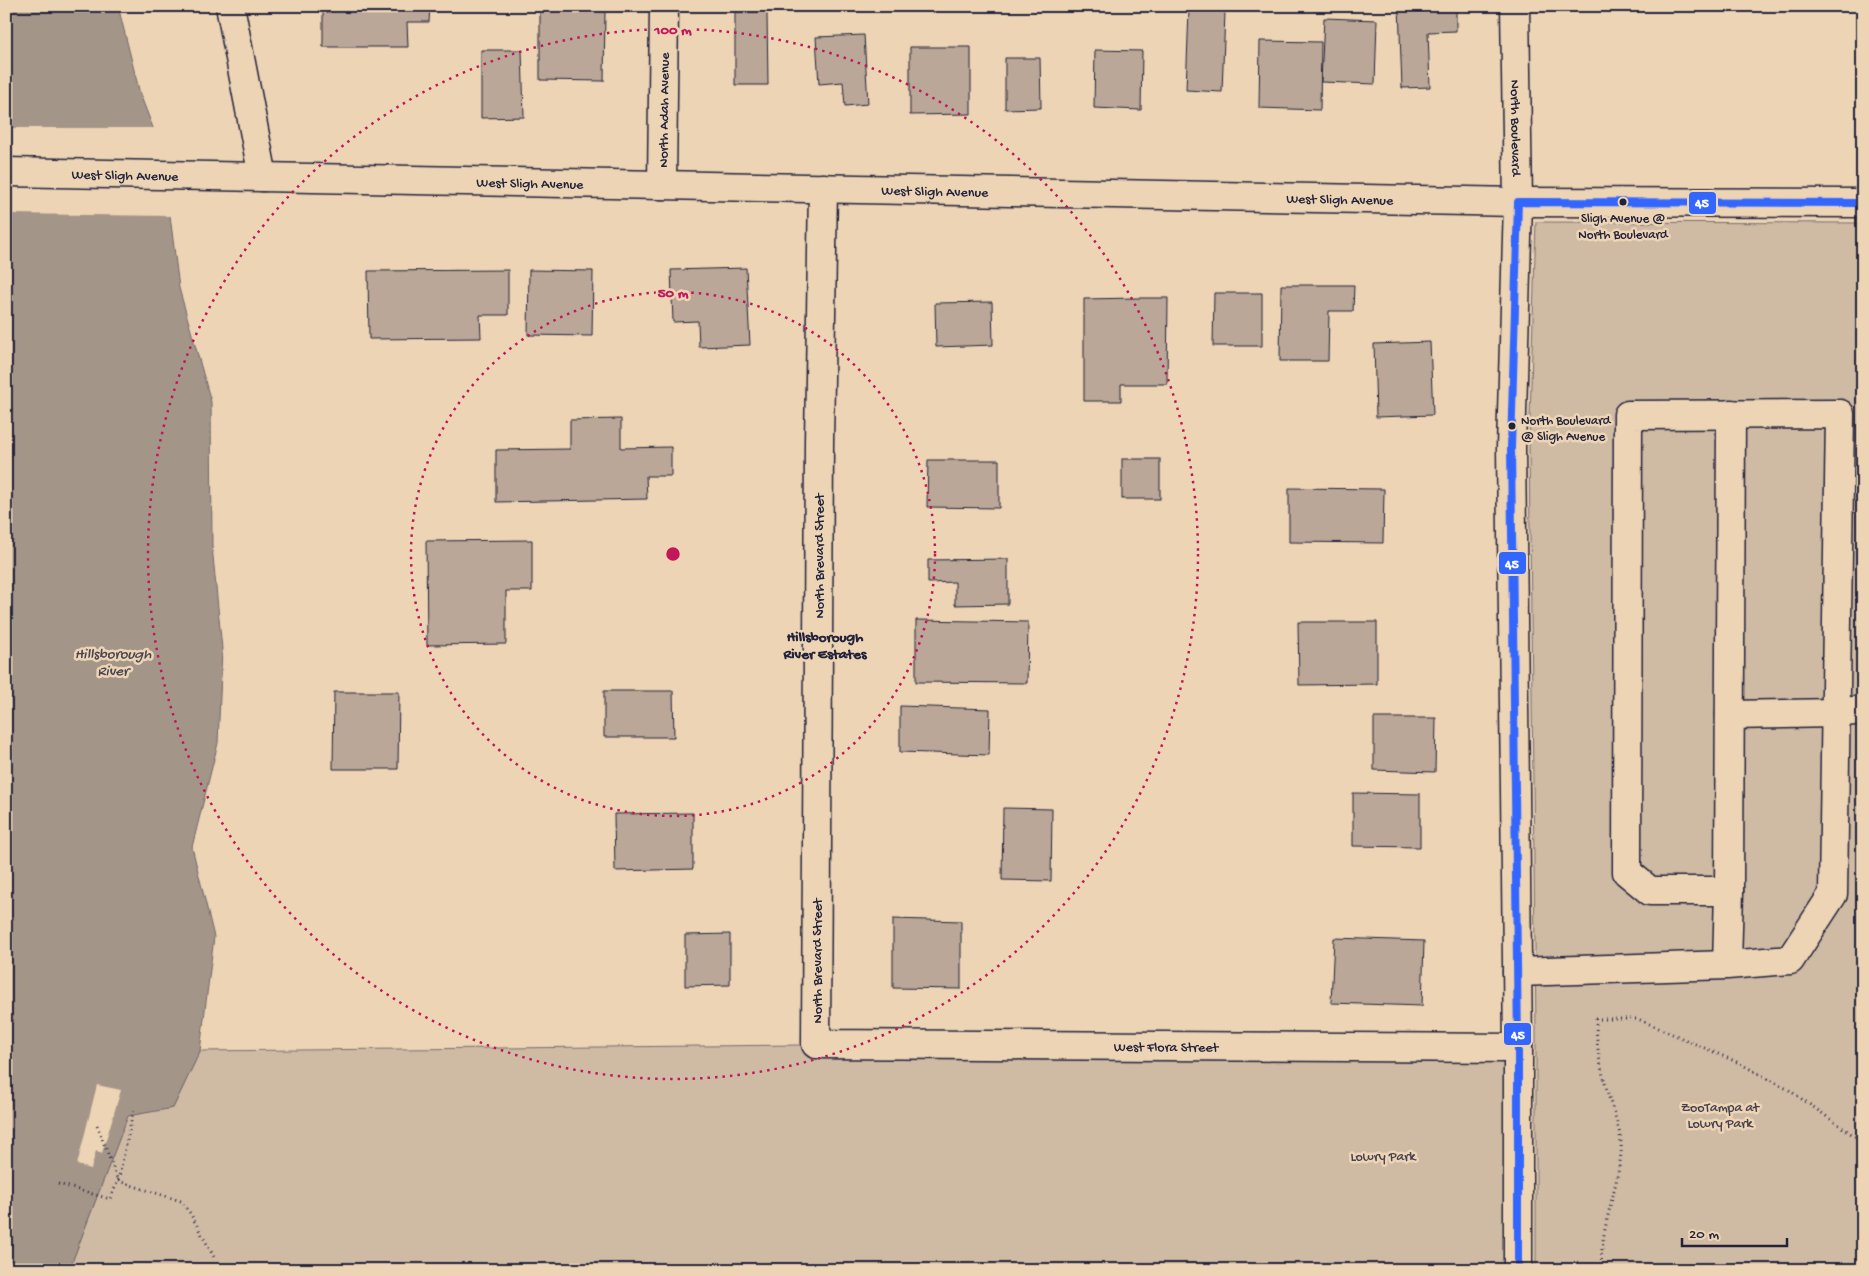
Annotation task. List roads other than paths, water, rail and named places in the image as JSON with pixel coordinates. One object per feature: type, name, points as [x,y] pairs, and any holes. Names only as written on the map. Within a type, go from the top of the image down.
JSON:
[{"type":"street","points":[[230,6],[250,176]]},
{"type":"street","name":"North Adah Avenue","points":[[662,185],[664,6]]},
{"type":"street","name":"North Boulevard","points":[[1515,6],[1518,202],[1511,448],[1518,1048],[1518,1270]]},
{"type":"street","name":"West Sligh Avenue","points":[[6,172],[1518,202],[1863,202]]},
{"type":"street","name":"North Brevard Street","points":[[816,1044],[819,442],[823,188]]},
{"type":"street","points":[[1728,965],[1731,414]]},
{"type":"street","points":[[1517,972],[1728,965],[1790,960],[1833,894],[1840,414],[1628,415],[1627,872],[1650,892],[1729,892]]},
{"type":"street","points":[[1730,715],[1835,713],[1863,710]]},
{"type":"street","name":"West Flora Street","points":[[816,1044],[1518,1048]]},
{"type":"water","name":"Hillsborough River","points":[[6,6],[118,6],[140,94],[162,151],[179,288],[211,402],[212,546],[222,649],[218,743],[192,847],[214,937],[200,1051],[173,1108],[128,1116],[69,1270],[6,1270]]},
{"type":"place","name":"Sligh Avenue @ North Boulevard","points":[[1623,202]]},
{"type":"place","name":"North Boulevard @ Sligh Avenue","points":[[1512,426]]},
{"type":"district","name":"Hillsborough River Estates","points":[[825,644]]},
{"type":"park label","name":"ZooTampa at Lowry Park","points":[[1720,1114]]},
{"type":"park label","name":"Lowry Park","points":[[1383,1155]]}]
